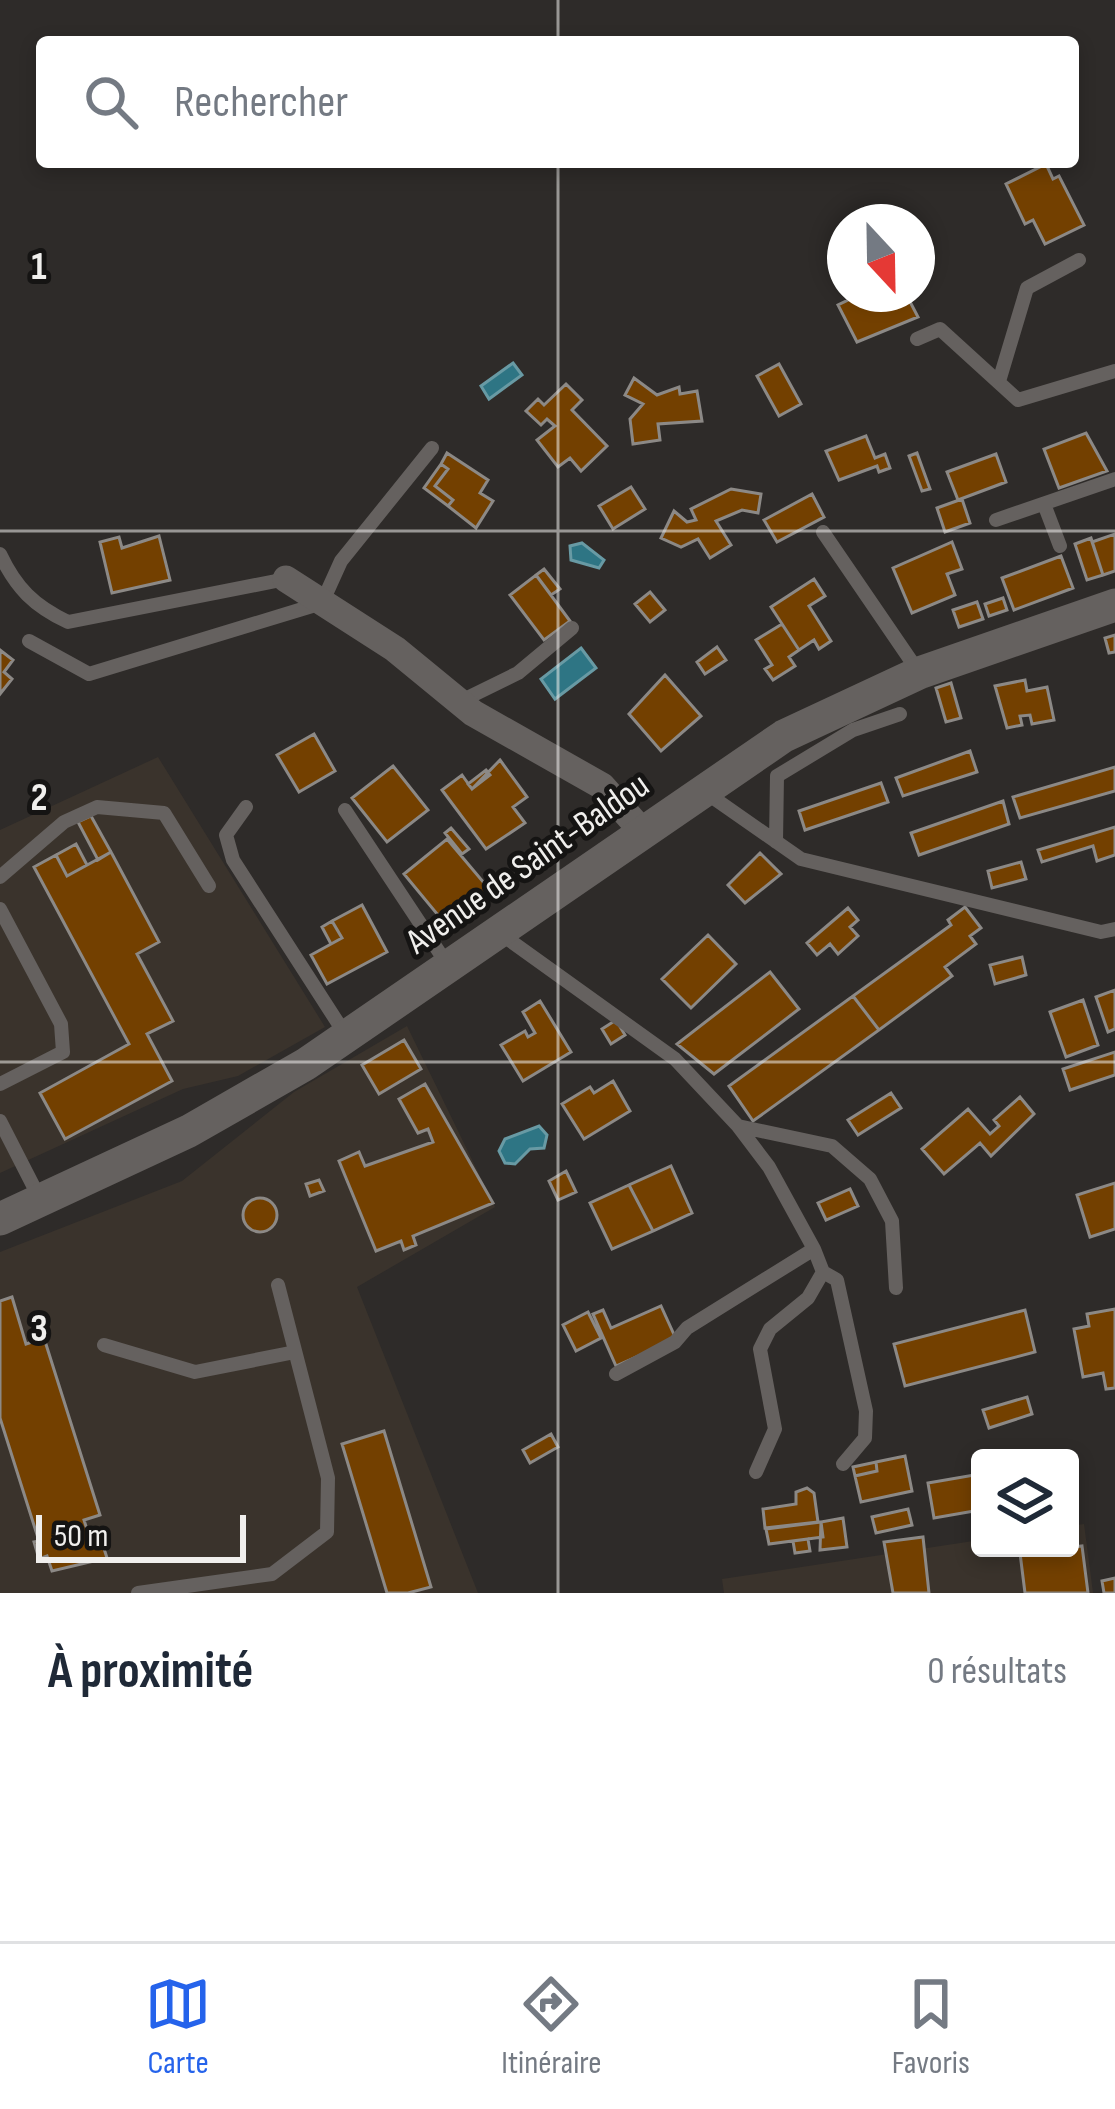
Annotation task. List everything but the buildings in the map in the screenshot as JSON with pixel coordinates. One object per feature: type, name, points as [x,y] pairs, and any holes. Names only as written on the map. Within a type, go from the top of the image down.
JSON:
[{"type":"street","points":[[286,579],[395,649],[459,701],[602,786],[641,831]]},
{"type":"street","name":"Avenue de Saint-Baldou","points":[[0,1219],[189,1130],[347,1037],[784,736],[919,673],[1115,604]]},
{"type":"lane","points":[[1000,378],[1027,288],[1079,260]]},
{"type":"lane","points":[[917,339],[940,329],[1000,378],[1018,400],[1115,371]]},
{"type":"lane","points":[[29,641],[89,674],[322,603],[341,561],[432,448]]},
{"type":"lane","points":[[996,520],[1115,479]]},
{"type":"lane","points":[[1044,504],[1060,546]]},
{"type":"lane","points":[[823,532],[919,673]]},
{"type":"lane","points":[[0,554],[11,579],[37,608],[68,622],[286,579]]},
{"type":"lane","points":[[459,701],[518,673],[572,628]]},
{"type":"lane","points":[[776,842],[777,776],[853,730],[900,714]]},
{"type":"lane","points":[[701,789],[801,859],[1101,932],[1115,929]]},
{"type":"lane","points":[[0,877],[64,822],[97,807],[164,813],[209,886]]},
{"type":"lane","points":[[246,807],[226,835],[233,860],[347,1037]]},
{"type":"lane","points":[[345,810],[450,968]]},
{"type":"lane","points":[[0,909],[61,1024],[63,1052],[0,1084]]},
{"type":"lane","points":[[501,934],[675,1059],[769,1167],[823,1272],[837,1280],[866,1411],[865,1438],[843,1464]]},
{"type":"lane","points":[[0,1121],[41,1201]]},
{"type":"lane","points":[[738,1126],[832,1146],[870,1180],[892,1221],[896,1288]]},
{"type":"lane","points":[[616,1374],[675,1342],[687,1328],[814,1249]]},
{"type":"lane","points":[[756,1472],[775,1430],[760,1349],[770,1329],[808,1298],[823,1272]]},
{"type":"lane","points":[[138,1593],[272,1574],[327,1532],[328,1478],[278,1285]]},
{"type":"lane","points":[[104,1345],[195,1372],[296,1352]]},
{"type":"shaded area","points":[[158,757],[325,1027],[238,1076],[183,1089],[0,1173],[0,830]]},
{"type":"shaded area","points":[[407,1026],[495,1207],[357,1287],[478,1593],[0,1593],[0,1252],[182,1181],[294,1092]]},
{"type":"shaded area","points":[[1084,1524],[1093,1593],[724,1593],[722,1579],[971,1541],[971,1557],[1079,1557],[1079,1525]]},
{"type":"water","points":[[513,363],[522,375],[489,399],[481,386]]},
{"type":"water","points":[[582,543],[604,560],[599,568],[571,560],[570,546]]},
{"type":"water","points":[[581,648],[596,668],[555,699],[541,679]]},
{"type":"water","points":[[539,1126],[547,1135],[544,1148],[530,1149],[515,1164],[505,1163],[499,1151],[505,1139]]}]
